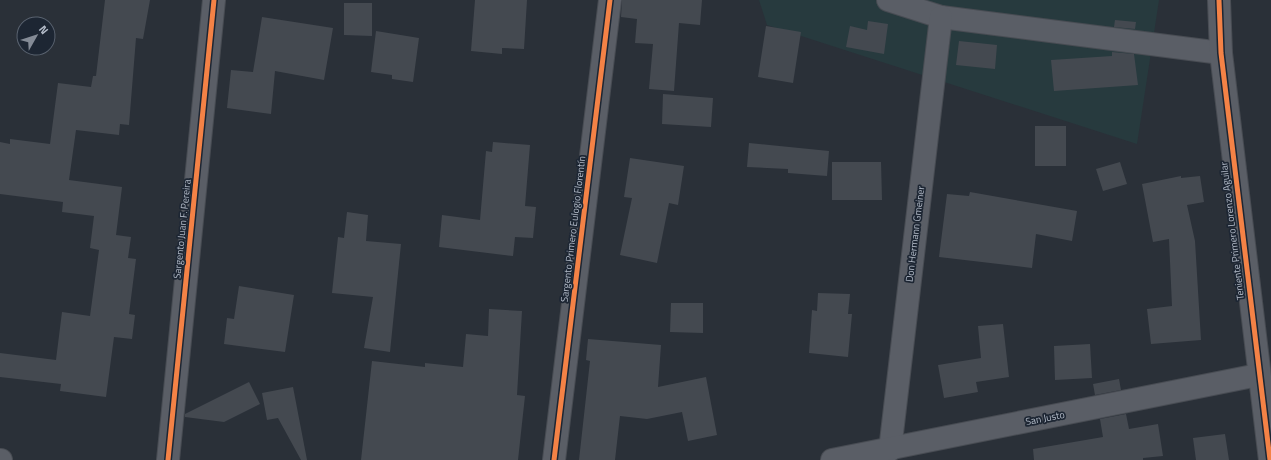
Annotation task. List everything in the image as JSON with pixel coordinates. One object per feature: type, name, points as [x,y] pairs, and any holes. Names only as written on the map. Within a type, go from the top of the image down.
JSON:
[{"type":"street","name":"Sargento Juan F. Pereira","points":[[168,460],[214,0]]},
{"type":"street","name":"Sargento Primero Eulogio Florentín","points":[[554,460],[610,0]]},
{"type":"street","points":[[888,0],[940,17],[1221,53]]},
{"type":"street","name":"Teniente Primero Lorenzo Aguilar","points":[[1219,0],[1221,53],[1258,375],[1270,460]]},
{"type":"street","name":"Don Hermann Gmeiner","points":[[890,450],[940,17]]},
{"type":"street","name":"San Justo","points":[[832,460],[890,450],[1258,375]]},
{"type":"green space","points":[[759,0],[1159,0],[1137,144],[767,25]]},
{"type":"building","points":[[105,0],[150,0],[143,39],[136,38],[129,125],[120,124],[119,135],[76,130],[69,180],[122,187],[116,235],[131,237],[128,258],[136,259],[129,314],[135,315],[132,339],[114,337],[106,397],[60,391],[61,384],[0,377],[0,353],[56,360],[62,312],[90,316],[99,250],[90,248],[94,216],[62,212],[63,202],[0,194],[0,142],[10,144],[10,139],[50,144],[58,83],[91,87],[93,76],[96,76]]},
{"type":"building","points":[[475,0],[527,0],[524,49],[502,48],[502,54],[471,51]]},
{"type":"building","points":[[622,0],[702,0],[700,25],[679,23],[674,91],[649,89],[653,44],[635,43],[637,19],[621,17]]},
{"type":"building","points":[[344,3],[372,3],[372,36],[344,35]]},
{"type":"building","points":[[262,17],[333,28],[324,80],[275,71],[271,114],[227,108],[231,70],[253,72]]},
{"type":"building","points":[[1115,20],[1136,22],[1135,29],[1114,27]]},
{"type":"building","points":[[868,21],[888,24],[884,54],[846,47],[850,26],[867,30]]},
{"type":"building","points":[[766,26],[801,32],[793,83],[758,77]]},
{"type":"building","points":[[376,31],[419,38],[413,82],[392,79],[392,75],[371,72]]},
{"type":"building","points":[[959,41],[997,45],[995,69],[956,65]]},
{"type":"building","points":[[1112,52],[1134,54],[1138,85],[1054,91],[1051,60],[1112,56]]},
{"type":"building","points":[[663,94],[713,98],[711,127],[662,124]]},
{"type":"building","points":[[1035,126],[1066,126],[1066,166],[1035,166]]},
{"type":"building","points":[[493,142],[530,145],[525,206],[536,207],[533,238],[515,237],[513,256],[439,247],[442,215],[480,220],[486,151],[492,152]]},
{"type":"building","points":[[749,143],[829,151],[827,176],[788,173],[788,169],[747,167]]},
{"type":"building","points":[[630,158],[684,166],[678,205],[669,203],[657,263],[620,255],[632,198],[624,197]]},
{"type":"building","points":[[832,162],[881,162],[882,200],[832,200]]},
{"type":"building","points":[[1120,162],[1127,184],[1103,191],[1096,169]]},
{"type":"building","points":[[1181,176],[1181,178],[1200,176],[1204,202],[1187,205],[1195,241],[1201,340],[1151,344],[1147,309],[1172,306],[1169,239],[1153,242],[1142,184]]},
{"type":"building","points":[[970,192],[1077,211],[1072,241],[1036,234],[1032,268],[939,257],[947,194],[969,196]]},
{"type":"building","points":[[347,212],[368,215],[366,241],[401,244],[390,352],[364,348],[373,297],[332,293],[338,237],[344,238]]},
{"type":"building","points":[[239,286],[294,295],[285,352],[224,344],[227,318],[234,319]]},
{"type":"building","points":[[818,293],[850,294],[848,314],[852,314],[848,357],[809,353],[812,310],[817,311]]},
{"type":"building","points":[[671,303],[703,303],[703,333],[670,332]]},
{"type":"building","points":[[489,309],[522,311],[517,395],[525,396],[518,460],[361,460],[372,361],[425,367],[425,363],[463,367],[466,334],[488,336]]},
{"type":"building","points":[[1003,324],[1009,377],[976,382],[978,392],[944,398],[938,365],[981,358],[978,326]]},
{"type":"building","points":[[588,339],[661,345],[658,387],[706,377],[717,435],[688,441],[682,412],[647,419],[620,416],[615,460],[579,460],[590,361],[586,360]]},
{"type":"building","points":[[1090,344],[1092,378],[1055,380],[1054,346]]},
{"type":"building","points":[[1119,379],[1121,390],[1095,395],[1093,384]]},
{"type":"building","points":[[249,382],[260,404],[224,422],[185,417],[185,414]]},
{"type":"building","points":[[293,387],[307,460],[301,460],[278,418],[267,420],[262,393]]},
{"type":"building","points":[[1126,414],[1129,429],[1158,424],[1163,456],[1143,458],[1143,460],[1034,460],[1033,449],[1103,437],[1100,419]]},
{"type":"building","points":[[1225,434],[1229,460],[1196,460],[1193,438]]},
{"type":"cycle path","points":[[168,460],[214,0]]},
{"type":"cycle path","points":[[554,460],[610,0]]},
{"type":"cycle path","points":[[1219,0],[1221,53],[1270,460]]}]
